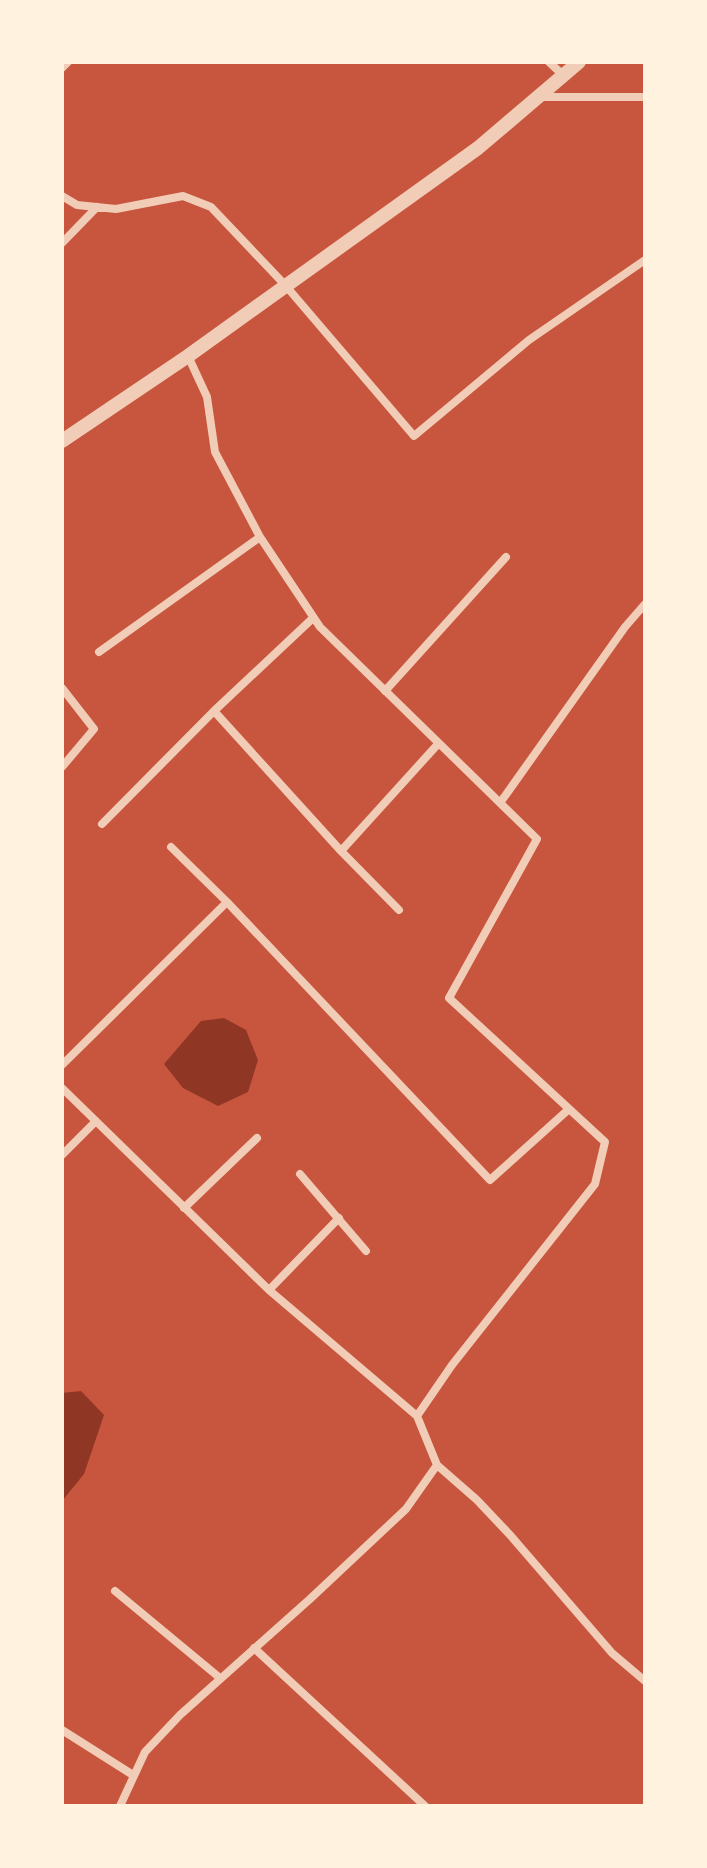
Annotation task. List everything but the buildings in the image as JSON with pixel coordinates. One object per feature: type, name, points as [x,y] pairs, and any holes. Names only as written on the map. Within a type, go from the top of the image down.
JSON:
[{"type":"street","points":[[62,68],[68,62]]},
{"type":"street","points":[[549,62],[563,75]]},
{"type":"street","points":[[62,441],[188,356],[478,148],[579,62]]},
{"type":"street","points":[[538,97],[645,97]]},
{"type":"street","points":[[62,196],[77,205],[116,209],[183,196],[211,207],[286,286],[414,436],[529,340],[645,260]]},
{"type":"street","points":[[62,243],[97,207]]},
{"type":"street","points":[[188,356],[207,397],[215,452],[260,537],[313,618],[537,839],[449,998],[605,1142],[595,1184],[452,1365],[417,1416]]},
{"type":"street","points":[[99,652],[260,537]]},
{"type":"street","points":[[385,691],[506,557]]},
{"type":"street","points":[[500,803],[625,627],[645,604]]},
{"type":"street","points":[[102,824],[214,711],[313,618]]},
{"type":"street","points":[[62,688],[94,729],[62,767]]},
{"type":"street","points":[[214,711],[399,910]]},
{"type":"street","points":[[341,851],[438,744]]},
{"type":"street","points":[[171,847],[490,1180],[569,1109]]},
{"type":"street","points":[[62,1065],[227,902]]},
{"type":"street","points":[[62,1088],[269,1290],[417,1416],[437,1465],[477,1500],[612,1653],[645,1681]]},
{"type":"street","points":[[62,1155],[96,1121]]},
{"type":"street","points":[[184,1208],[257,1138]]},
{"type":"street","points":[[300,1174],[366,1251]]},
{"type":"street","points":[[269,1290],[339,1218]]},
{"type":"street","points":[[120,1806],[145,1752],[180,1715],[406,1509],[437,1465]]},
{"type":"street","points":[[115,1591],[220,1678]]},
{"type":"street","points":[[254,1648],[425,1806]]},
{"type":"street","points":[[62,1730],[133,1775]]},
{"type":"shaded area","points":[[224,1018],[246,1030],[258,1060],[248,1092],[218,1106],[183,1088],[164,1064],[201,1021]]},
{"type":"shaded area","points":[[81,1391],[104,1415],[84,1474],[62,1501],[62,1393]]}]
